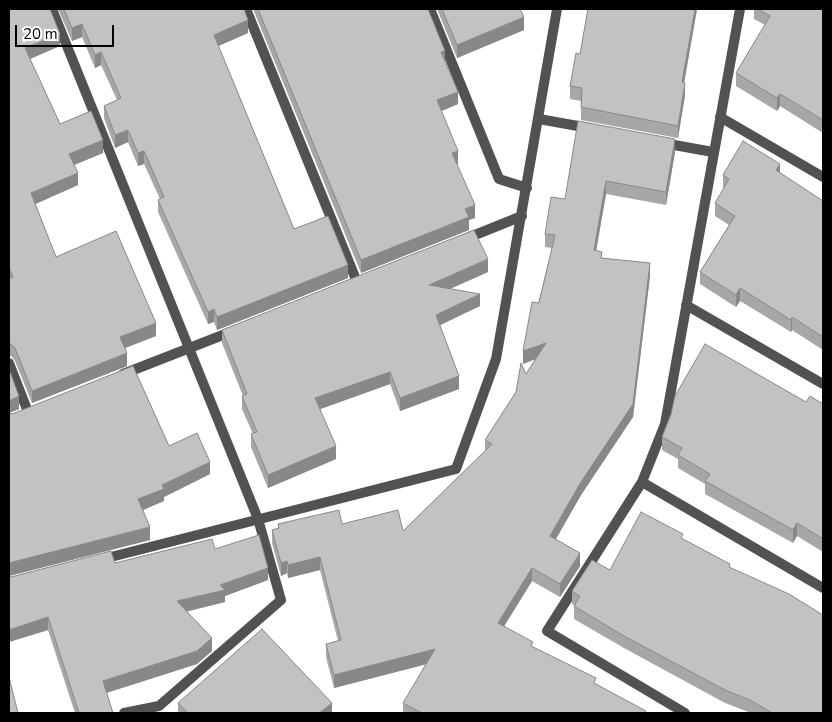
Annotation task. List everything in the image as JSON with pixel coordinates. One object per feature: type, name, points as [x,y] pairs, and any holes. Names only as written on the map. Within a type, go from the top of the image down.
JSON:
[{"type":"street","points":[[52,9],[258,519],[281,600],[159,706],[124,713]]},
{"type":"street","points":[[246,9],[357,282]]},
{"type":"street","points":[[430,9],[499,179],[527,188]]},
{"type":"street","points":[[86,563],[456,469],[496,359],[557,9]]},
{"type":"street","points":[[685,713],[547,631],[642,482],[665,424],[740,9]]},
{"type":"street","points":[[720,117],[823,177]]},
{"type":"street","points":[[539,119],[597,130]]},
{"type":"street","points":[[655,141],[713,152]]},
{"type":"street","points":[[458,242],[522,216]]},
{"type":"street","points":[[686,304],[823,384]]},
{"type":"street","points":[[109,380],[242,327]]},
{"type":"street","points":[[9,363],[33,410],[15,417]]},
{"type":"street","points":[[642,482],[823,588]]},
{"type":"building","points":[[9,9],[50,9],[60,34],[25,48],[60,124],[91,111],[103,140],[69,154],[78,173],[31,193],[56,257],[116,231],[156,323],[120,337],[127,353],[32,391],[15,348],[9,344],[9,279],[13,277],[9,268]]},
{"type":"building","points":[[64,9],[244,9],[248,20],[214,35],[294,229],[328,216],[348,265],[217,317],[214,309],[208,312],[158,200],[164,197],[144,151],[138,153],[128,130],[115,135],[104,106],[121,98],[101,52],[95,55],[82,24],[72,28]]},
{"type":"building","points":[[258,9],[428,9],[445,51],[441,52],[458,92],[437,100],[458,151],[452,153],[475,205],[465,209],[469,217],[361,260]]},
{"type":"building","points":[[442,9],[520,9],[524,17],[457,45]]},
{"type":"building","points":[[588,9],[695,9],[682,82],[685,83],[678,126],[581,107],[582,88],[570,86],[576,53],[580,54]]},
{"type":"building","points":[[758,9],[823,9],[823,120],[780,94],[777,98],[736,73],[770,16]]},
{"type":"building","points":[[578,121],[675,139],[666,192],[606,181],[594,250],[602,252],[601,258],[650,263],[633,404],[581,482],[550,536],[580,553],[560,584],[532,568],[498,623],[533,642],[531,646],[596,678],[594,683],[646,711],[645,713],[422,713],[403,703],[435,649],[334,675],[326,644],[341,640],[320,557],[288,565],[287,561],[281,563],[272,530],[279,528],[278,524],[339,510],[342,524],[398,510],[403,531],[492,444],[485,440],[516,392],[521,363],[526,374],[546,343],[523,351],[532,302],[539,303],[555,235],[545,234],[551,197],[565,199]]},
{"type":"building","points":[[743,141],[780,164],[776,170],[823,201],[823,337],[792,317],[791,320],[740,288],[736,295],[700,272],[735,216],[715,203],[729,179],[723,175]]},
{"type":"building","points":[[474,230],[488,259],[429,285],[480,294],[436,315],[459,376],[400,398],[390,372],[315,398],[336,446],[268,475],[251,434],[257,432],[242,396],[247,394],[222,330]]},
{"type":"building","points":[[705,344],[806,402],[810,396],[823,404],[823,539],[797,523],[793,530],[705,481],[710,474],[678,455],[682,448],[662,437],[671,414],[675,396]]},
{"type":"building","points":[[133,366],[169,446],[197,433],[210,462],[162,485],[164,489],[138,499],[150,527],[9,563],[9,413],[12,414]]},
{"type":"building","points":[[9,369],[19,396],[9,401]]},
{"type":"building","points":[[641,512],[683,534],[681,538],[730,564],[729,567],[789,594],[823,615],[823,713],[772,713],[624,636],[574,606],[580,596],[572,591],[592,560],[610,570]]},
{"type":"building","points":[[259,535],[268,568],[220,585],[225,590],[177,601],[212,638],[197,651],[103,681],[113,713],[79,713],[48,617],[9,630],[9,576],[111,551],[115,563],[212,539],[215,549]]},
{"type":"building","points":[[262,629],[332,703],[319,713],[188,713],[178,703]]},
{"type":"building","points":[[9,677],[18,713],[9,713]]}]
